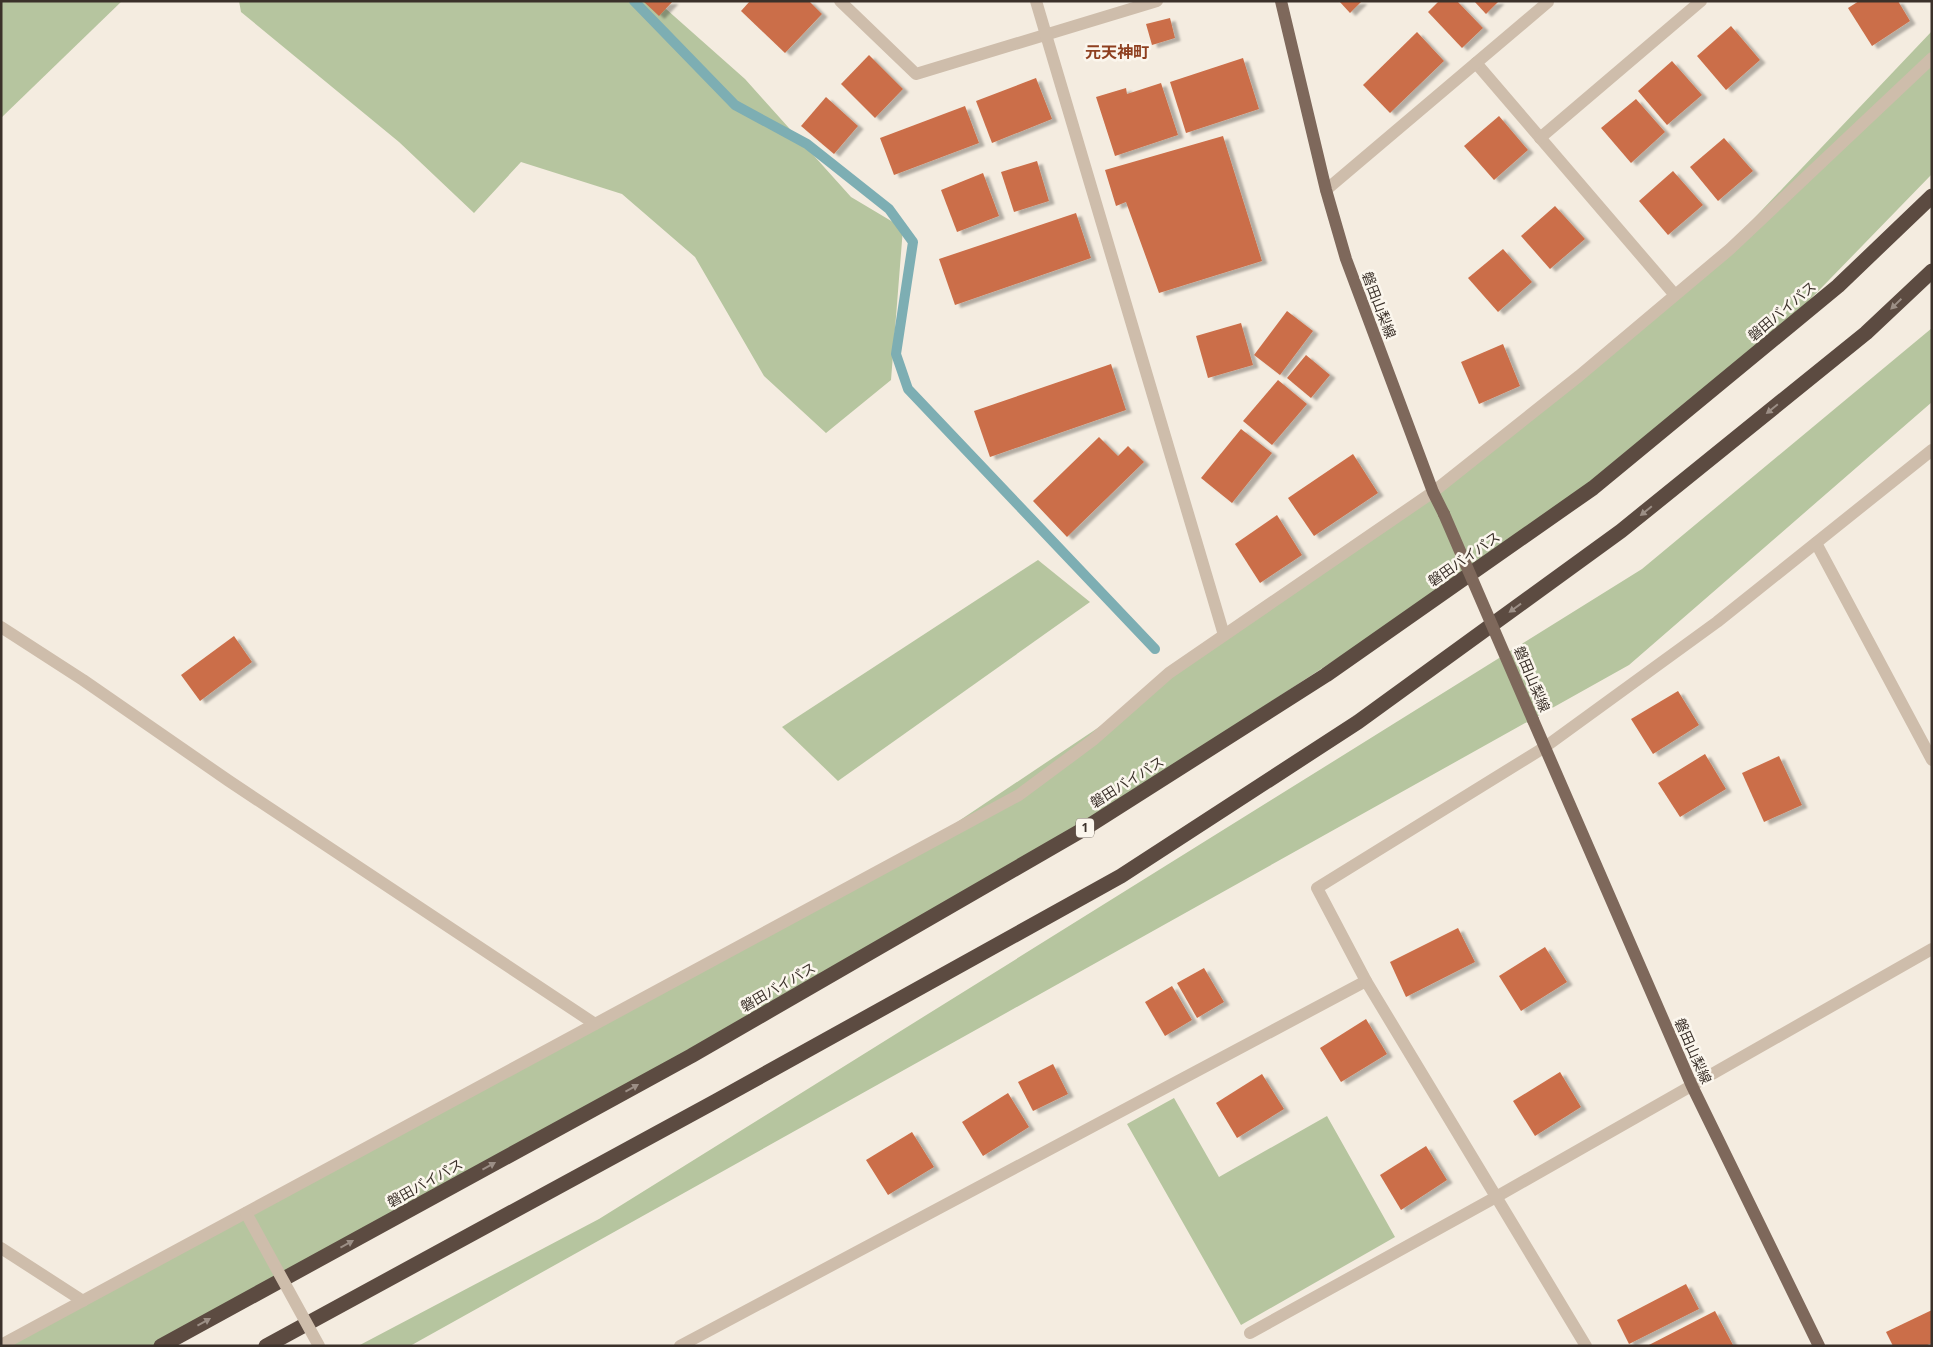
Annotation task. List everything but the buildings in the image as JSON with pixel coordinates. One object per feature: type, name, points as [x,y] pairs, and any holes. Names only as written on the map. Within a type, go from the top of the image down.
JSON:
[{"type":"highway","name":"磐田バイパス","points":[[161,1346],[713,1043],[1084,829],[1326,675],[1593,488],[1838,286],[1932,196]]},
{"type":"highway","points":[[266,1346],[707,1106],[1121,876],[1358,722],[1621,531],[1866,334],[1932,271]]},
{"type":"main road","name":"磐田山梨線","points":[[1280,1],[1326,190],[1346,259],[1433,492],[1692,1086],[1819,1346]]},
{"type":"street","points":[[840,1],[916,74],[1157,1]]},
{"type":"street","points":[[1036,1],[1224,635]]},
{"type":"street","points":[[1540,138],[1701,1]]},
{"type":"street","points":[[1326,190],[1548,2]]},
{"type":"street","points":[[1,1345],[1019,795],[1093,740],[1169,673],[1433,492],[1579,376],[1730,249],[1932,58]]},
{"type":"street","points":[[1476,63],[1675,295]]},
{"type":"street","points":[[1586,1346],[1366,981],[1317,888],[1545,747],[1717,622],[1932,450]]},
{"type":"street","points":[[1816,543],[1932,760]]},
{"type":"street","points":[[1,627],[83,680],[229,781],[595,1024]]},
{"type":"street","points":[[1250,1332],[1496,1197],[1932,949]]},
{"type":"street","points":[[680,1346],[1366,981]]},
{"type":"street","points":[[246,1213],[319,1346]]},
{"type":"street","points":[[1,1248],[83,1301]]},
{"type":"green space","points":[[1,1],[122,1],[1,118]]},
{"type":"green space","points":[[239,1],[657,1],[745,79],[851,197],[903,228],[891,380],[826,433],[764,376],[695,257],[622,194],[521,162],[474,213],[399,142],[241,12]]},
{"type":"green space","points":[[1932,31],[1932,174],[1762,349],[1540,526],[1021,865],[158,1346],[5,1346],[902,859],[1138,701],[1433,492],[1705,270]]},
{"type":"green space","points":[[1932,328],[1932,402],[1629,665],[410,1346],[358,1346],[599,1219],[1642,569]]},
{"type":"green space","points":[[1038,560],[1090,602],[838,781],[782,727]]},
{"type":"green space","points":[[1174,1098],[1219,1177],[1327,1116],[1395,1237],[1241,1325],[1127,1124]]},
{"type":"waterway","points":[[634,1],[735,105],[807,144],[889,209],[913,242],[896,354],[908,389],[1155,649]]},
{"type":"district","name":"元天神町","points":[[1117,52]]}]
